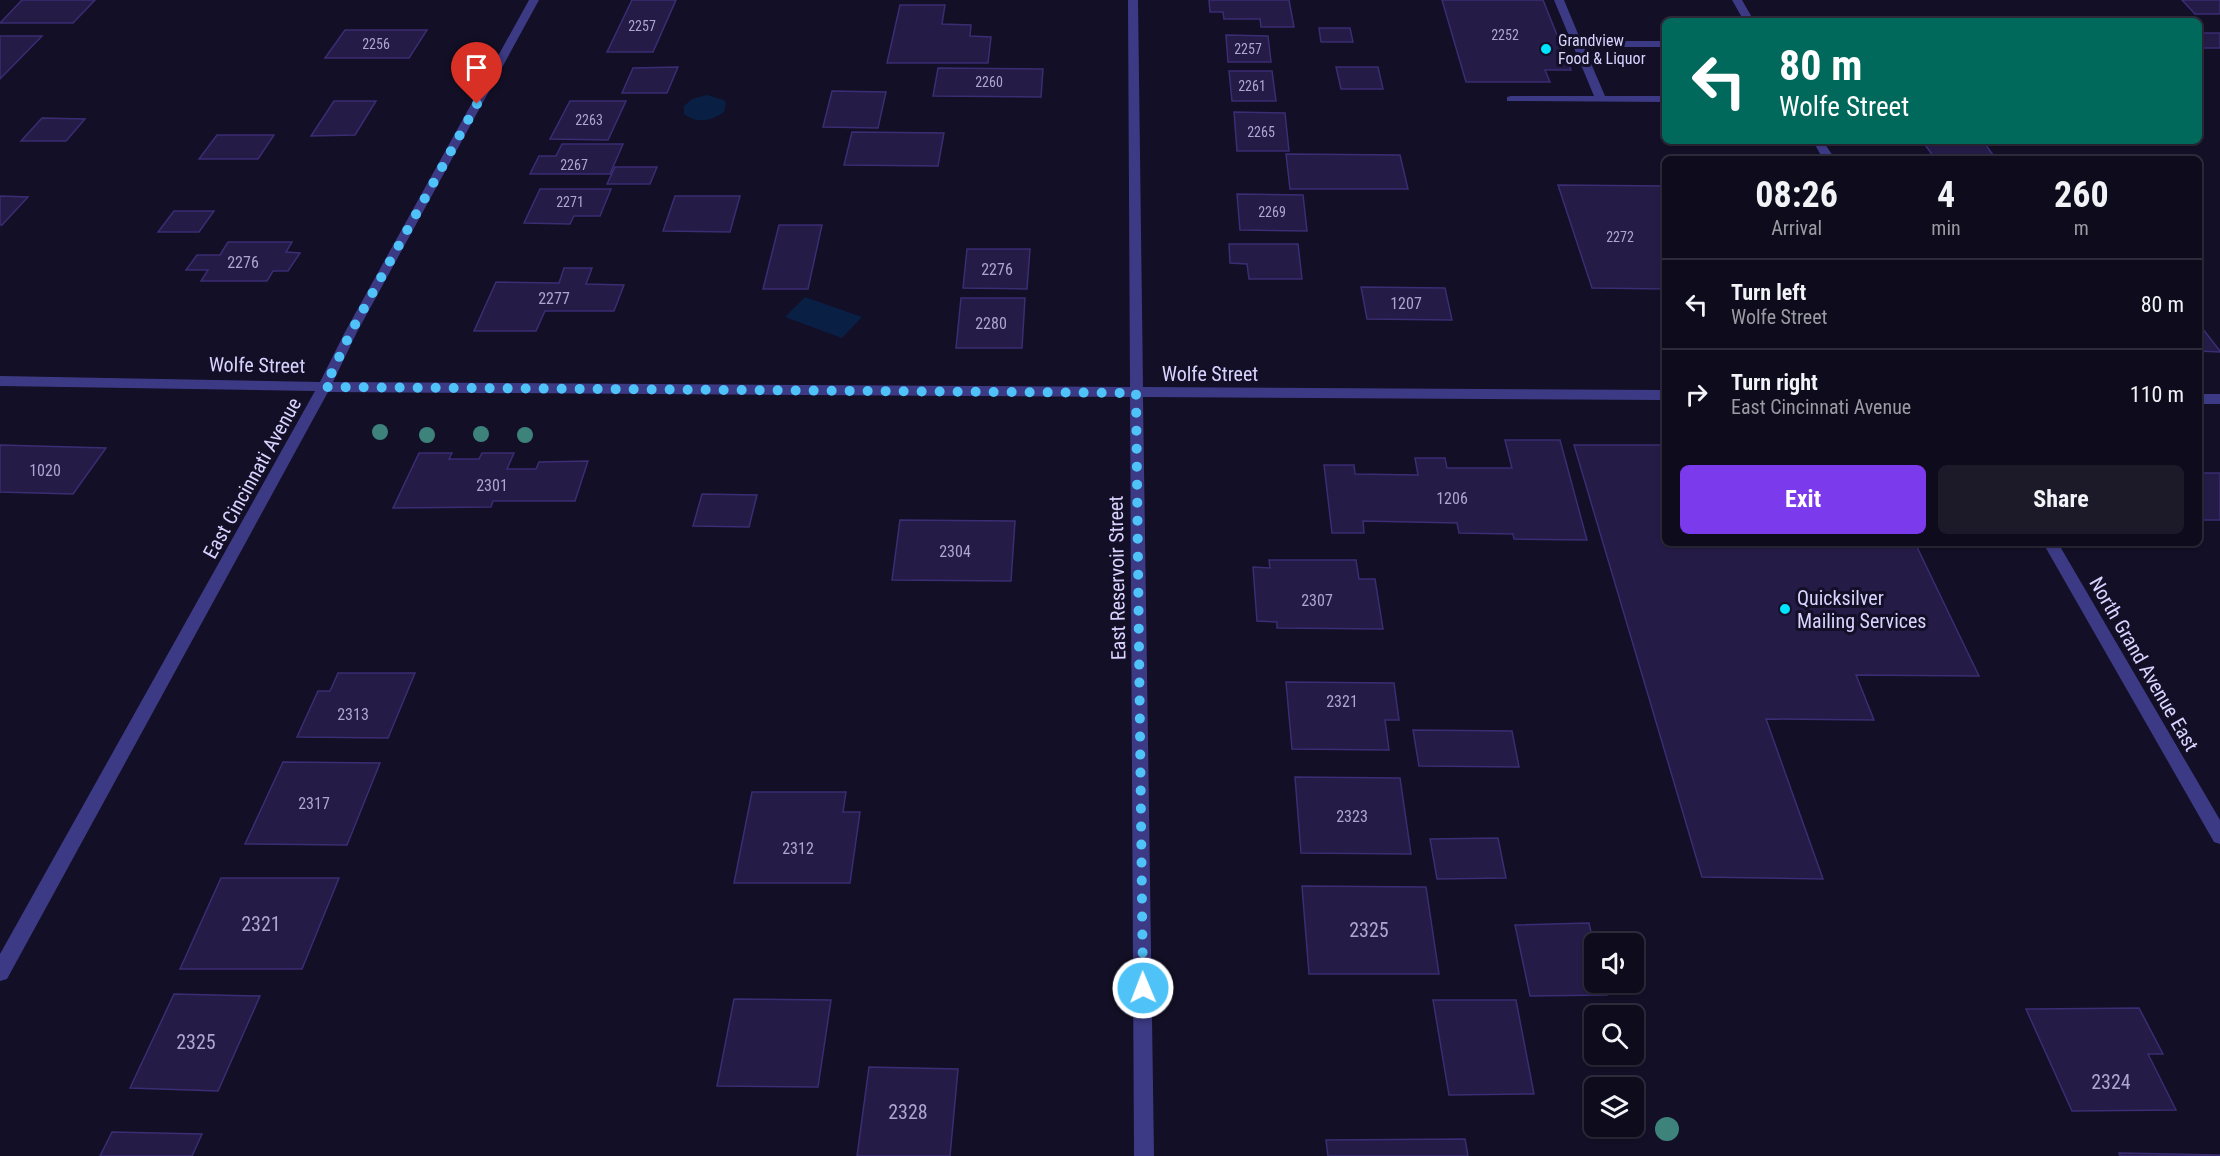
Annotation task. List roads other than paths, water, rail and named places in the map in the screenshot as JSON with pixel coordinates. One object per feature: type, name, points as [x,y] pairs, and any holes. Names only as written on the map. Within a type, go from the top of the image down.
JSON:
[{"type":"street","name":"East Cincinnati Avenue","points":[[0,972],[325,387],[351,332],[534,0]]},
{"type":"street","name":"East Reservoir Street","points":[[1133,0],[1144,1156]]},
{"type":"street","points":[[1559,0],[1601,99]]},
{"type":"street","points":[[1737,0],[1747,18]]},
{"type":"street","points":[[1578,44],[1662,44]]},
{"type":"street","points":[[1511,99],[1662,99]]},
{"type":"street","name":"Wolfe Street","points":[[0,381],[325,387],[1662,395]]},
{"type":"street","points":[[2202,399],[2220,399]]},
{"type":"street","name":"North Grand Avenue East","points":[[2052,546],[2220,836]]},
{"type":"water","points":[[707,95],[724,100],[726,104],[724,112],[714,118],[704,120],[694,119],[684,114],[684,106],[692,99]]},
{"type":"water","points":[[805,297],[862,317],[842,338],[785,317]]},
{"type":"place","name":"Grandview Food & Liquor","points":[[1546,49]]},
{"type":"place","name":"Quicksilver Mailing Services","points":[[1785,609]]}]
